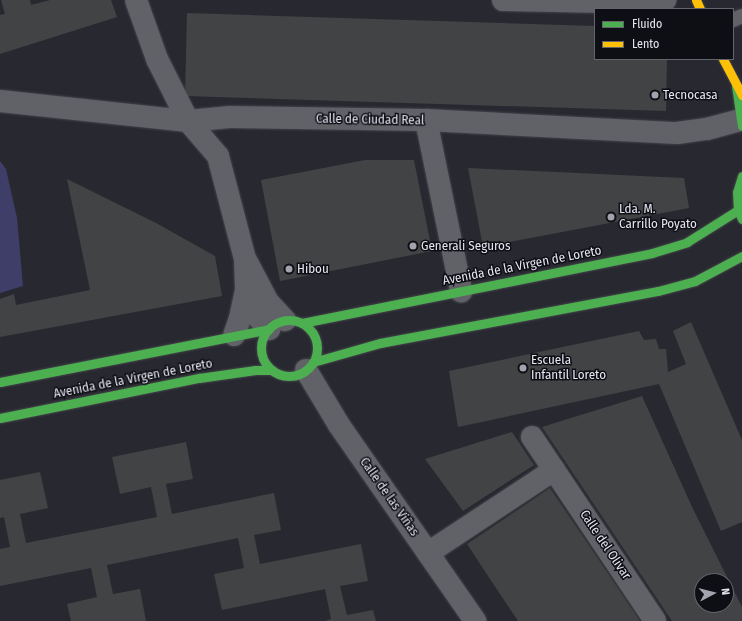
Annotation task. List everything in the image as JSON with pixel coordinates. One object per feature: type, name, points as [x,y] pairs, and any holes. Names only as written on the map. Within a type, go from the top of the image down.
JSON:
[{"type":"street","points":[[136,0],[157,59],[188,121],[218,156],[245,259],[246,290],[240,318],[234,336]]},
{"type":"street","points":[[503,0],[658,3],[665,0]]},
{"type":"street","points":[[723,60],[742,95]]},
{"type":"street","points":[[736,86],[741,123]]},
{"type":"street","name":"Calle de Ciudad Real","points":[[0,101],[188,121],[230,117],[426,120],[677,133],[741,123]]},
{"type":"street","points":[[426,120],[461,291]]},
{"type":"street","points":[[740,215],[737,192],[742,176]]},
{"type":"street","name":"Avenida de la Virgen de Loreto","points":[[0,382],[234,336],[285,324],[652,253],[687,242],[740,215]]},
{"type":"street","name":"Avenida de la Virgen de Loreto","points":[[0,418],[199,378],[255,370],[272,370],[289,376],[310,366],[380,343],[658,291],[695,281],[742,256]]},
{"type":"street","points":[[245,259],[268,302],[285,324]]},
{"type":"street","points":[[246,290],[258,316],[311,330],[316,340],[317,352],[310,366]]},
{"type":"street","points":[[272,370],[265,361],[262,350],[263,338],[285,324]]},
{"type":"street","name":"Calle de las Viñas","points":[[310,366],[339,425],[475,621]]},
{"type":"street","name":"Calle del Olivar","points":[[532,437],[655,621]]},
{"type":"street","points":[[428,553],[554,470]]},
{"type":"shaded area","points":[[0,161],[6,169],[17,218],[23,286],[0,293]]},
{"type":"building","points":[[1,0],[30,0],[31,5],[50,0],[111,0],[117,17],[0,54],[0,15],[5,14]]},
{"type":"building","points":[[187,13],[594,26],[594,60],[667,60],[666,111],[185,96]]},
{"type":"building","points":[[365,160],[414,160],[432,251],[280,281],[261,180]]},
{"type":"building","points":[[468,168],[684,178],[689,208],[483,247]]},
{"type":"building","points":[[67,179],[156,223],[215,256],[222,296],[0,337],[0,299],[14,294],[16,305],[90,290]]},
{"type":"building","points":[[691,322],[742,440],[742,522],[721,531],[659,384],[458,427],[449,371],[639,331],[644,340],[656,339],[659,349],[666,349],[668,372],[686,364],[673,331]]},
{"type":"building","points":[[642,396],[693,509],[725,573],[694,573],[694,613],[734,613],[734,591],[742,607],[742,621],[672,621],[542,427]]},
{"type":"building","points":[[512,432],[534,465],[463,511],[425,459]]},
{"type":"building","points":[[186,442],[193,479],[166,484],[172,514],[274,493],[281,530],[254,535],[260,564],[361,544],[368,581],[340,586],[347,615],[373,610],[376,621],[325,621],[331,619],[325,589],[222,610],[214,574],[244,568],[238,538],[107,565],[113,594],[140,589],[146,621],[71,621],[67,604],[97,597],[91,568],[0,586],[0,549],[10,547],[4,517],[0,518],[0,480],[40,472],[48,508],[20,514],[26,543],[157,517],[151,487],[120,494],[112,457]]},
{"type":"building","points":[[550,488],[640,621],[518,621],[467,544]]},
{"type":"traffic: fast","points":[[736,86],[742,126]]},
{"type":"traffic: fast","points":[[742,176],[737,192],[738,210],[742,219]]},
{"type":"traffic: fast","points":[[302,323],[652,253],[687,242],[738,210]]},
{"type":"traffic: fast","points":[[313,362],[380,343],[658,291],[695,281],[742,256]]},
{"type":"traffic: fast","points":[[289,320],[300,323],[309,328],[314,337],[317,348],[314,359],[309,368],[300,373],[289,376],[278,373],[269,368],[264,359],[261,348],[264,337],[269,328],[278,323],[289,320]]},
{"type":"traffic: fast","points":[[0,382],[269,329]]},
{"type":"traffic: fast","points":[[0,418],[199,378],[255,370],[272,370]]},
{"type":"traffic: slow","points":[[696,0],[700,8]]},
{"type":"traffic: slow","points":[[724,60],[742,95]]},
{"type":"place","name":"Tecnocasa","points":[[655,95]]},
{"type":"place","name":"Lda. M. Carrillo Poyato","points":[[611,217]]},
{"type":"place","name":"Generali Seguros","points":[[413,246]]},
{"type":"place","name":"Hibou","points":[[289,269]]},
{"type":"place","name":"Escuela Infantil Loreto","points":[[523,368]]}]
